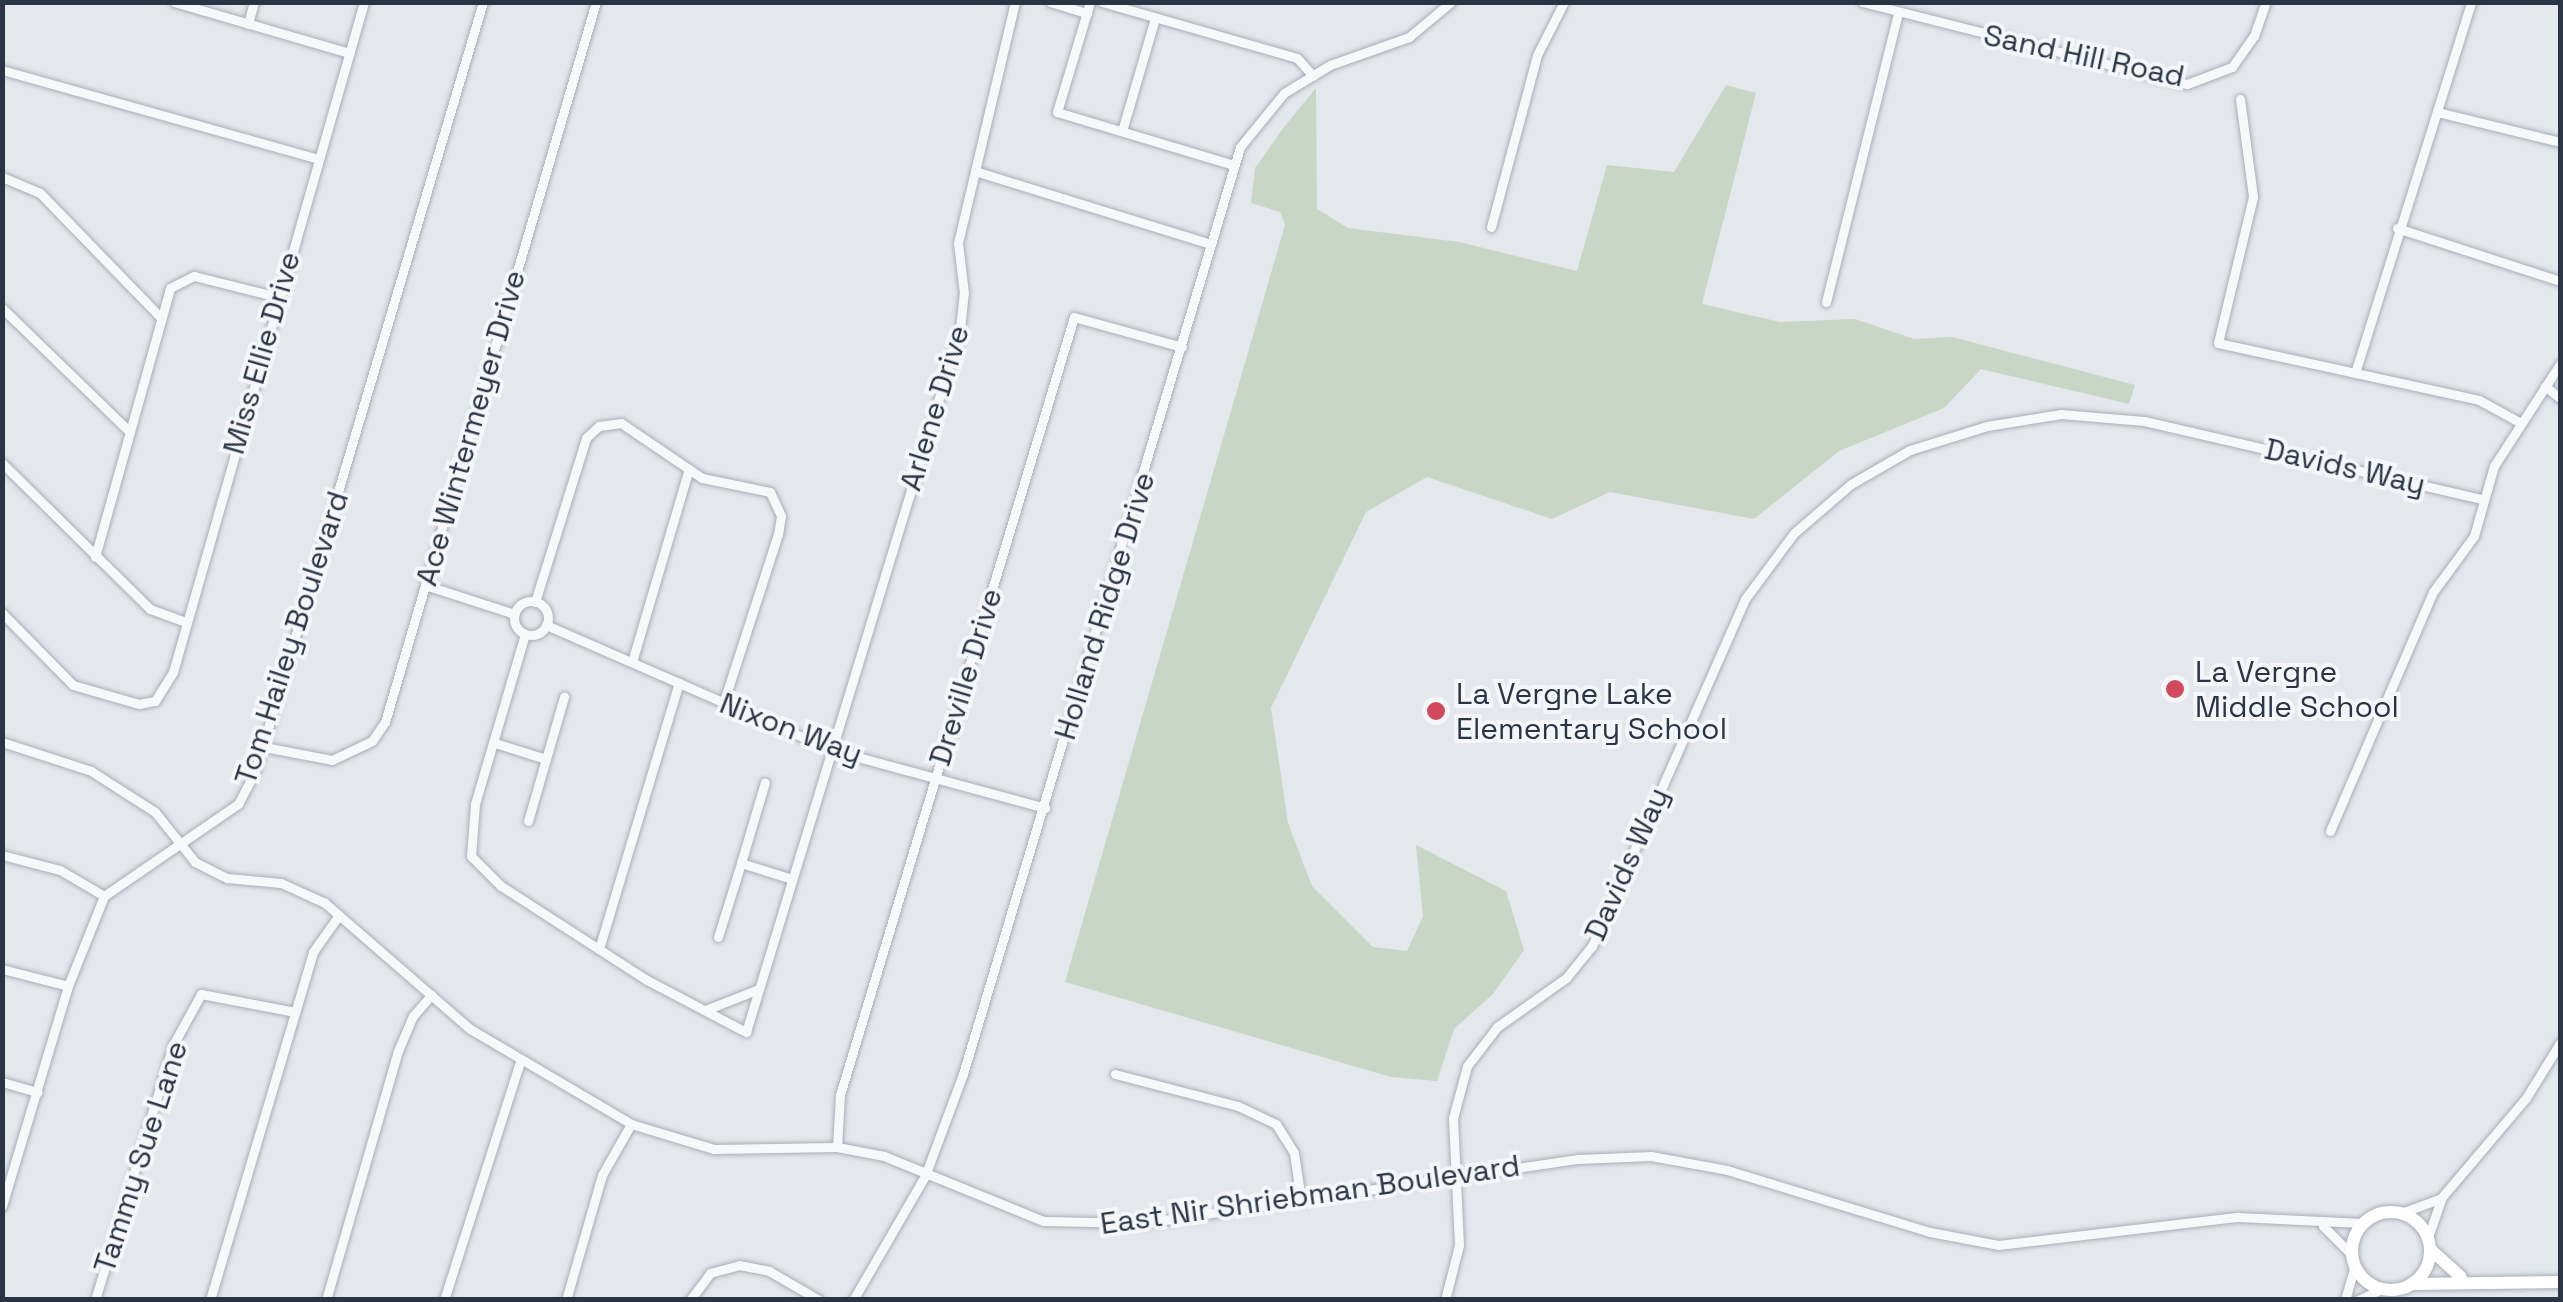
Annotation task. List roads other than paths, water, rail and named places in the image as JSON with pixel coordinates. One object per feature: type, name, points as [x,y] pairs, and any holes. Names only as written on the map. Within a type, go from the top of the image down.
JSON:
[{"type":"main road","points":[[2468,1280],[2448,1271],[2430,1244],[2401,1213],[2382,1212],[2363,1223],[2354,1260],[2366,1282],[2382,1289],[2468,1280],[2522,1286],[2560,1282]]},
{"type":"main road","points":[[2412,1284],[2428,1267],[2430,1244]]},
{"type":"street","points":[[174,2],[350,53]]},
{"type":"street","points":[[248,24],[254,2]]},
{"type":"street","name":"Miss Ellie Drive","points":[[2,613],[73,685],[139,704],[155,701],[173,672],[364,2]]},
{"type":"street","name":"Tom Hailey Boulevard","points":[[104,896],[238,804],[264,747],[482,2]]},
{"type":"street","name":"Ace Wintermeyer Drive","points":[[264,747],[332,760],[372,741],[384,722],[596,2]]},
{"type":"street","name":"Arlene Drive","points":[[708,1008],[746,1032],[960,330],[964,293],[958,243],[978,172],[1015,2]]},
{"type":"street","points":[[1050,2],[1088,8],[1057,112],[1234,165]]},
{"type":"street","points":[[1102,2],[1298,58],[1312,76]]},
{"type":"street","name":"Holland Ridge Drive","points":[[854,1300],[926,1176],[1045,808],[1240,148],[1284,94],[1312,76],[1410,37],[1451,2]]},
{"type":"street","points":[[1491,227],[1538,55],[1564,2]]},
{"type":"street","name":"Sand Hill Road","points":[[1862,2],[2186,84],[2232,67],[2254,36],[2266,2]]},
{"type":"street","points":[[2355,373],[2397,228],[2471,2]]},
{"type":"street","points":[[1826,302],[1898,12]]},
{"type":"street","points":[[1122,132],[1155,18]]},
{"type":"street","points":[[2,70],[318,159]]},
{"type":"street","points":[[2240,99],[2252,198],[2218,342],[2479,400],[2519,422]]},
{"type":"street","points":[[2437,112],[2560,142]]},
{"type":"street","points":[[978,172],[1211,244]]},
{"type":"street","points":[[2,177],[40,193],[161,318]]},
{"type":"street","points":[[2397,228],[2560,281]]},
{"type":"street","points":[[95,557],[170,288],[194,276],[278,297]]},
{"type":"street","points":[[2,308],[129,431]]},
{"type":"street","name":"Dreville Drive","points":[[837,1147],[840,1095],[1074,316],[1182,347]]},
{"type":"street","points":[[2330,832],[2433,592],[2474,536],[2484,498],[2519,422],[2560,364]]},
{"type":"street","points":[[2544,386],[2560,398]]},
{"type":"street","name":"Davids Way","points":[[1444,1300],[1459,1245],[1453,1118],[1466,1066],[1497,1027],[1566,978],[1592,946],[1744,599],[1794,533],[1851,484],[1910,450],[1987,426],[2061,414],[2144,420],[2484,498]]},
{"type":"street","points":[[536,602],[582,450],[600,426],[621,423],[688,472],[770,492],[781,516],[778,534],[723,704]]},
{"type":"street","points":[[2,462],[150,609],[186,622]]},
{"type":"street","points":[[632,662],[688,472]]},
{"type":"street","points":[[2,485],[13,474]]},
{"type":"street","points":[[425,584],[514,614],[525,634],[475,804],[470,856],[501,886],[599,949],[708,1008],[756,990]]},
{"type":"street","points":[[514,614],[522,603],[536,602],[547,611],[546,625],[525,634]]},
{"type":"street","name":"Nixon Way","points":[[546,625],[832,750],[1045,808]]},
{"type":"street","points":[[599,949],[679,683]]},
{"type":"street","points":[[528,820],[564,696]]},
{"type":"street","name":"East Nir Shriebman Boulevard","points":[[2,742],[90,771],[155,812],[196,862],[227,878],[281,883],[339,915],[470,1029],[631,1124],[714,1148],[837,1147],[884,1156],[1013,1212],[1074,1225],[1144,1224],[1454,1177],[1651,1156],[1727,1170],[1930,1232],[1998,1245],[2238,1217],[2323,1226],[2363,1223]]},
{"type":"street","points":[[495,743],[546,759]]},
{"type":"street","points":[[718,937],[764,782]]},
{"type":"street","points":[[2,855],[60,870],[104,896],[68,986],[3,1200]]},
{"type":"street","points":[[740,864],[792,879]]},
{"type":"street","points":[[210,1300],[312,952],[339,915]]},
{"type":"street","points":[[2,969],[68,986]]},
{"type":"street","name":"Tammy Sue Lane","points":[[94,1300],[173,1045],[200,994],[295,1012]]},
{"type":"street","points":[[326,1300],[398,1052],[413,1016],[432,995]]},
{"type":"street","points":[[2430,1244],[2442,1197],[2526,1098],[2560,1043]]},
{"type":"street","points":[[444,1300],[520,1058]]},
{"type":"street","points":[[1114,1074],[1238,1106],[1276,1124],[1294,1153],[1300,1200]]},
{"type":"street","points":[[2,1082],[38,1092]]},
{"type":"street","points":[[566,1300],[602,1174],[631,1124]]},
{"type":"street","points":[[2401,1213],[2442,1197]]},
{"type":"street","points":[[2323,1226],[2354,1260],[2345,1300]]},
{"type":"street","points":[[690,1300],[710,1272],[739,1264],[769,1271],[819,1300]]},
{"type":"street","points":[[2358,1300],[2382,1289]]},
{"type":"place","name":"La Vergne Middle School","points":[[2175,689]]},
{"type":"place","name":"La Vergne Lake Elementary School","points":[[1436,711]]}]
